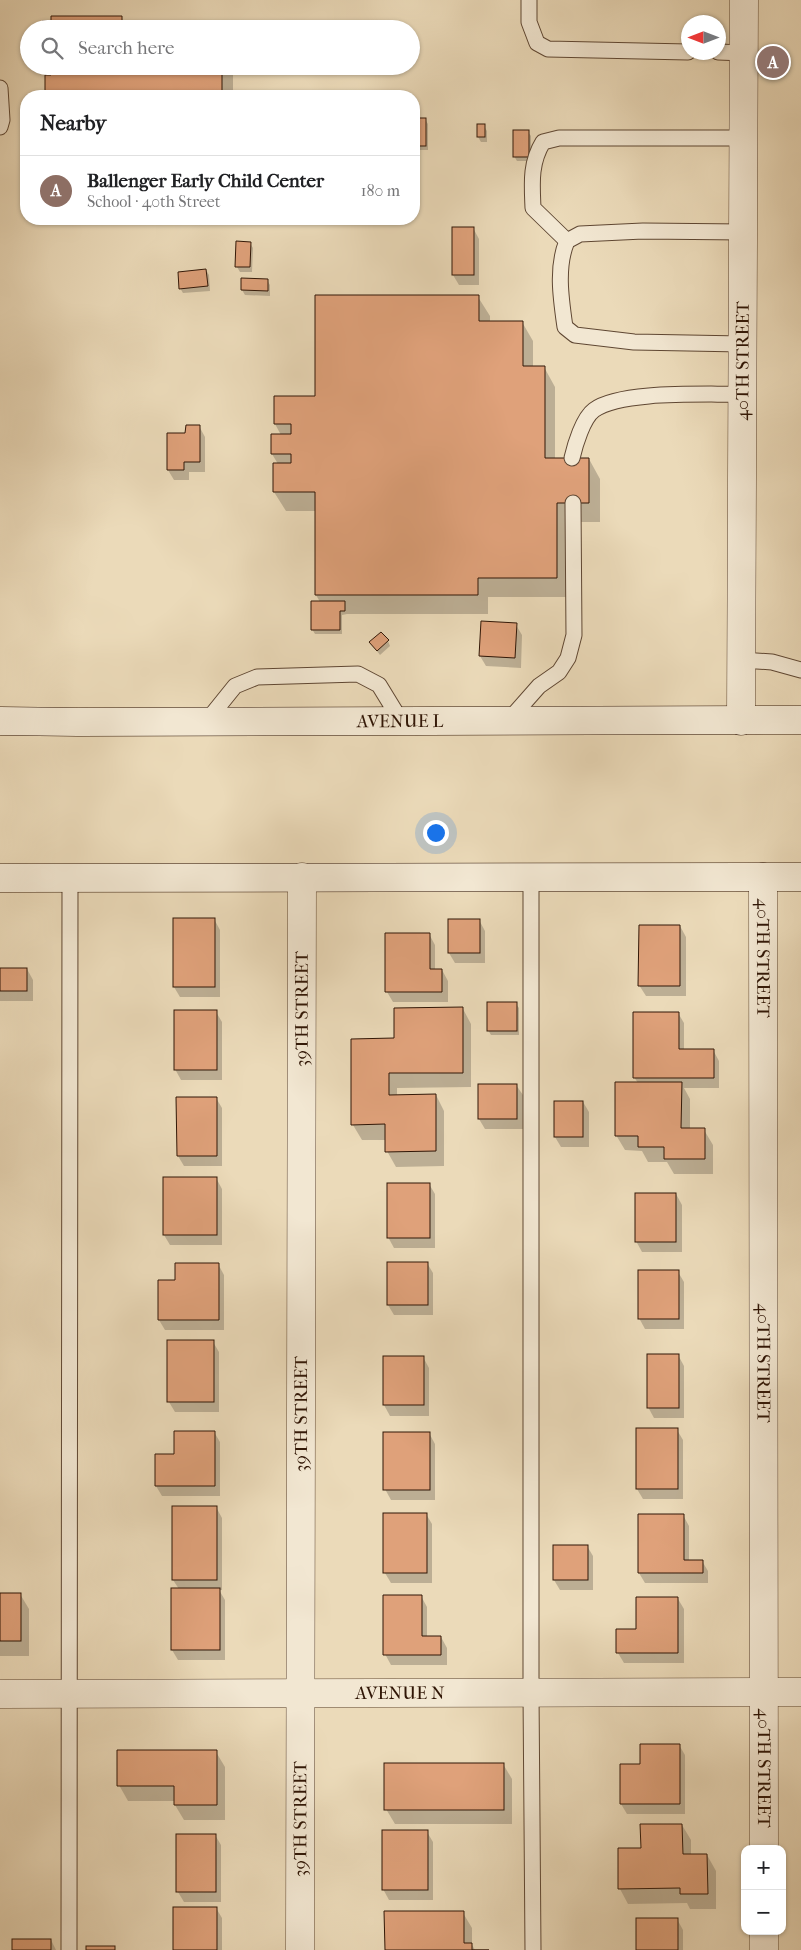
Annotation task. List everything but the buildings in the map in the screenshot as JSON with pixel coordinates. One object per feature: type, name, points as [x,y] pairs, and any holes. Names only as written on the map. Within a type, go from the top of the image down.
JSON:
[{"type":"street","name":"40TH STREET","points":[[741,721],[744,138],[731,52],[744,0]]},
{"type":"street","name":"AVENUE L","points":[[0,720],[206,722],[801,720]]},
{"type":"street","name":"39TH STREET","points":[[300,1950],[302,877]]},
{"type":"street","name":"40TH STREET","points":[[763,877],[764,1845]]},
{"type":"street","points":[[0,878],[801,877]]},
{"type":"street","name":"AVENUE N","points":[[0,1694],[801,1692]]},
{"type":"street","points":[[764,1935],[764,1950]]},
{"type":"lane","points":[[529,0],[529,22],[536,43],[548,49],[681,52]]},
{"type":"lane","points":[[0,88],[2,120],[0,127]]},
{"type":"lane","points":[[566,241],[534,208],[532,170],[537,152],[543,142],[559,138],[744,138]]},
{"type":"lane","points":[[742,344],[634,342],[575,335],[565,326],[561,296],[562,252],[566,241],[580,234],[643,231],[743,232]]},
{"type":"lane","points":[[572,458],[578,436],[593,410],[615,400],[656,395],[742,394]]},
{"type":"lane","points":[[508,721],[539,686],[559,672],[568,658],[574,635],[573,503]]},
{"type":"lane","points":[[742,660],[772,662],[801,670]]},
{"type":"lane","points":[[206,722],[235,686],[257,677],[358,674],[379,685],[401,721]]},
{"type":"lane","points":[[532,876],[533,1950]]},
{"type":"lane","points":[[70,878],[70,1950]]},
{"type":"place","name":"Ballenger Early Child Center","points":[[773,62]]}]
